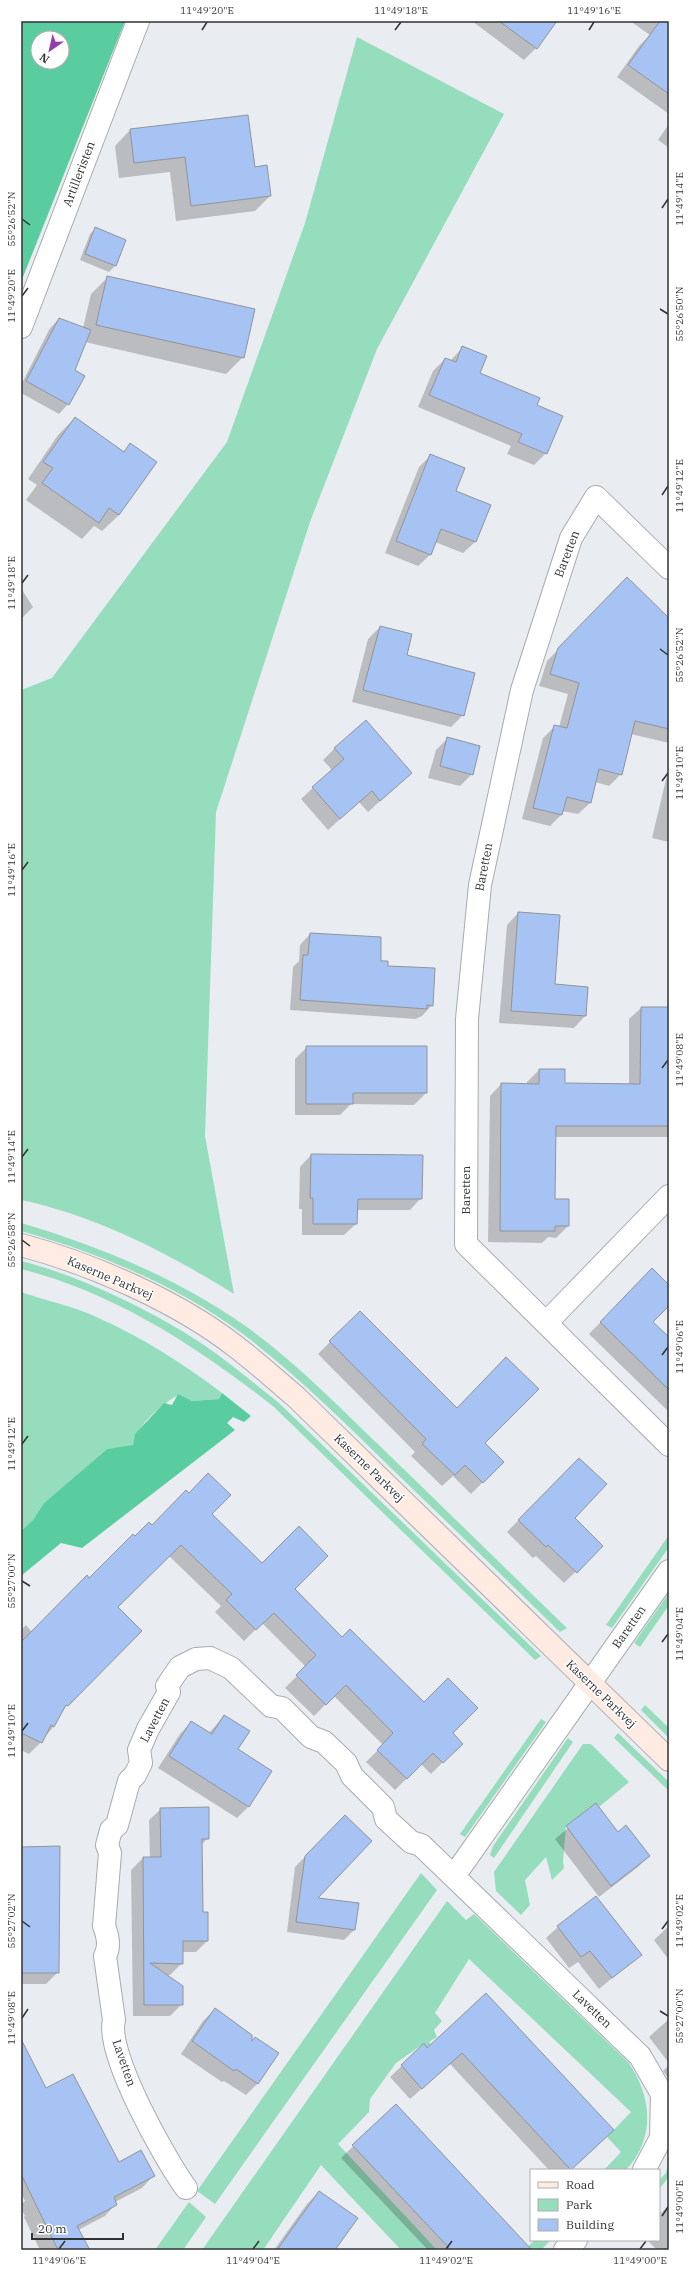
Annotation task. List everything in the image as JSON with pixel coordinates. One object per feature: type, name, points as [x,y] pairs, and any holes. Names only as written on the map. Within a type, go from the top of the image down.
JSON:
[{"type":"street","name":"Artilleristen","points":[[21,327],[138,21]]},
{"type":"street","name":"Baretten","points":[[669,568],[596,497],[571,538],[522,690],[480,884],[467,1019],[466,1244],[669,1445]]},
{"type":"street","points":[[546,1323],[669,1196]]},
{"type":"street","name":"Kaserne Parkvej","points":[[21,1245],[94,1269],[169,1304],[234,1345],[296,1397],[669,1760]]},
{"type":"street","name":"Baretten","points":[[589,1683],[669,1571]]},
{"type":"street","name":"Lavetten","points":[[186,2188],[161,2149],[121,2061],[112,2027],[114,2020],[105,1956],[108,1951],[108,1934],[104,1926],[109,1838],[111,1830],[117,1825],[128,1781],[135,1775],[141,1763],[139,1750],[169,1692],[167,1686],[180,1667],[196,1659],[210,1658],[231,1668],[271,1706],[282,1708],[311,1737],[324,1742],[346,1763],[352,1776],[383,1807],[386,1819],[411,1842],[421,1844],[640,2056],[662,2094],[661,2138],[645,2169]]},
{"type":"street","points":[[454,1876],[589,1683]]},
{"type":"street","points":[[565,2250],[575,2241]]},
{"type":"green space","points":[[21,21],[125,21],[21,282]]},
{"type":"green space","points":[[357,37],[504,114],[377,349],[310,522],[216,812],[205,1136],[234,1294],[158,1250],[104,1226],[49,1207],[21,1200],[21,690],[52,678],[227,442],[305,223]]},
{"type":"green space","points":[[21,1223],[108,1253],[165,1278],[218,1308],[263,1339],[317,1385],[567,1628],[560,1632],[320,1400],[243,1334],[192,1301],[165,1286],[108,1261],[21,1231]]},
{"type":"green space","points":[[21,1261],[92,1285],[140,1307],[184,1332],[242,1373],[279,1403],[541,1656],[535,1660],[274,1407],[216,1364],[155,1325],[90,1292],[56,1279],[21,1269]]},
{"type":"green space","points":[[21,1292],[82,1311],[137,1337],[172,1358],[222,1393],[219,1399],[192,1401],[178,1395],[171,1399],[150,1416],[144,1423],[135,1438],[133,1446],[107,1449],[44,1503],[33,1520],[21,1531]]},
{"type":"green space","points":[[222,1393],[251,1416],[244,1422],[233,1417],[227,1423],[235,1430],[82,1548],[61,1543],[21,1576],[21,1531],[33,1520],[44,1503],[107,1449],[133,1445],[135,1434],[164,1403],[172,1405],[178,1394],[192,1401],[219,1399]]},
{"type":"green space","points":[[669,1535],[669,1547],[612,1628],[606,1625]]},
{"type":"green space","points":[[669,1593],[669,1605],[640,1647],[634,1643]]},
{"type":"green space","points":[[645,1705],[669,1728],[669,1738],[641,1710]]},
{"type":"green space","points":[[541,1719],[546,1722],[465,1837],[460,1834]]},
{"type":"green space","points":[[618,1733],[669,1782],[669,1791],[614,1738]]},
{"type":"green space","points":[[568,1738],[573,1742],[494,1858],[490,1855],[493,1846]]},
{"type":"green space","points":[[583,1744],[591,1744],[629,1782],[599,1807],[596,1803],[566,1826],[563,1861],[564,1868],[552,1880],[546,1857],[525,1880],[530,1905],[521,1915],[496,1891],[494,1872]]},
{"type":"green space","points":[[421,1873],[437,1890],[215,2204],[197,2191]]},
{"type":"green space","points":[[447,1901],[466,1920],[474,1914],[628,2062],[642,2089],[646,2103],[646,2131],[636,2158],[627,2169],[605,2169],[621,2152],[607,2137],[631,2112],[469,1959],[435,2013],[442,2021],[434,2030],[437,2037],[429,2042],[450,2062],[446,2068],[423,2044],[396,2063],[370,2099],[369,2112],[338,2144],[437,2250],[401,2250],[321,2165],[263,2250],[202,2250]]},
{"type":"green space","points":[[669,2160],[669,2177],[660,2188],[660,2179],[666,2173]]},
{"type":"green space","points":[[189,2202],[206,2217],[183,2250],[155,2250]]},
{"type":"green space","points":[[534,2241],[550,2241],[541,2250],[524,2250]]},
{"type":"building","points":[[499,21],[557,21],[537,49]]},
{"type":"building","points":[[660,21],[669,21],[669,94],[628,65]]},
{"type":"building","points":[[248,115],[255,167],[267,165],[271,196],[191,206],[185,157],[134,163],[130,129]]},
{"type":"building","points":[[95,227],[126,240],[116,266],[85,254]]},
{"type":"building","points":[[107,276],[255,309],[244,358],[96,325]]},
{"type":"building","points":[[59,318],[91,330],[75,370],[85,376],[69,405],[26,381]]},
{"type":"building","points":[[462,346],[487,356],[480,373],[540,398],[537,405],[563,416],[547,454],[518,442],[522,434],[429,395],[445,358],[456,362]]},
{"type":"building","points":[[75,417],[124,452],[130,443],[157,462],[119,515],[109,508],[99,523],[42,483],[53,468],[43,462]]},
{"type":"building","points":[[430,454],[465,468],[456,491],[491,505],[476,542],[441,529],[431,555],[396,541]]},
{"type":"building","points":[[627,577],[669,618],[669,729],[635,721],[622,775],[599,769],[591,803],[567,797],[562,815],[533,808],[554,725],[567,728],[579,683],[550,674],[558,648]]},
{"type":"building","points":[[380,626],[412,634],[407,655],[475,673],[464,716],[363,690]]},
{"type":"building","points":[[366,720],[412,773],[380,801],[372,791],[340,819],[312,787],[344,759],[334,748]]},
{"type":"building","points":[[447,737],[480,746],[473,775],[440,766]]},
{"type":"building","points":[[518,912],[560,915],[555,984],[588,987],[586,1016],[511,1011]]},
{"type":"building","points":[[310,933],[381,937],[381,961],[388,961],[388,966],[435,968],[433,1006],[427,1005],[427,1009],[300,1000],[303,955],[308,955]]},
{"type":"building","points":[[641,1007],[669,1007],[669,1126],[556,1126],[555,1199],[569,1199],[569,1226],[555,1226],[555,1231],[500,1231],[501,1083],[539,1084],[539,1069],[565,1069],[565,1083],[640,1084]]},
{"type":"building","points":[[306,1046],[427,1046],[427,1093],[353,1093],[353,1104],[306,1104]]},
{"type":"building","points":[[311,1154],[423,1155],[422,1199],[358,1199],[357,1224],[313,1224],[313,1198],[310,1198]]},
{"type":"building","points":[[652,1268],[669,1285],[669,1306],[653,1322],[669,1337],[669,1390],[600,1322]]},
{"type":"building","points":[[360,1311],[457,1408],[506,1357],[539,1389],[485,1443],[504,1462],[483,1483],[465,1465],[455,1475],[422,1444],[426,1439],[329,1341]]},
{"type":"building","points":[[579,1458],[607,1484],[575,1518],[603,1546],[577,1573],[548,1545],[546,1547],[518,1520]]},
{"type":"building","points":[[208,1473],[231,1495],[212,1514],[262,1563],[299,1526],[328,1556],[295,1589],[342,1637],[350,1629],[424,1702],[448,1678],[478,1708],[453,1733],[463,1744],[443,1763],[433,1753],[407,1779],[377,1750],[393,1733],[346,1685],[326,1705],[296,1675],[316,1655],[274,1613],[256,1630],[226,1600],[232,1594],[181,1545],[118,1607],[142,1631],[68,1706],[66,1705],[54,1727],[51,1725],[42,1743],[21,1733],[21,1642],[87,1575],[89,1578],[133,1534],[135,1536],[149,1522],[152,1525],[186,1490],[189,1493]]},
{"type":"building","points":[[224,1715],[250,1731],[238,1749],[272,1771],[249,1807],[169,1756],[191,1721],[212,1734]]},
{"type":"building","points":[[596,1803],[618,1832],[626,1825],[650,1856],[611,1886],[566,1826]]},
{"type":"building","points":[[209,1807],[209,1839],[202,1839],[203,1912],[208,1912],[208,1941],[183,1941],[183,1964],[150,1963],[183,1986],[183,2005],[144,2005],[143,1857],[161,1857],[160,1808]]},
{"type":"building","points":[[345,1815],[372,1841],[318,1898],[359,1903],[355,1930],[296,1922],[305,1856]]},
{"type":"building","points":[[60,1846],[59,1973],[21,1973],[21,1847]]},
{"type":"building","points":[[596,1896],[642,1955],[612,1978],[590,1951],[581,1957],[557,1926]]},
{"type":"building","points":[[486,1993],[614,2130],[572,2169],[570,2169],[462,2053],[422,2089],[401,2065],[424,2043],[427,2048]]},
{"type":"building","points":[[215,2008],[252,2035],[252,2041],[255,2037],[279,2053],[258,2084],[236,2069],[234,2071],[192,2041]]},
{"type":"building","points":[[21,2039],[46,2088],[73,2074],[119,2162],[141,2150],[155,2176],[114,2197],[117,2205],[77,2226],[90,2250],[58,2250],[21,2174]]},
{"type":"building","points":[[396,2104],[532,2250],[451,2250],[352,2145]]},
{"type":"building","points":[[319,2191],[358,2218],[335,2250],[277,2250]]}]
